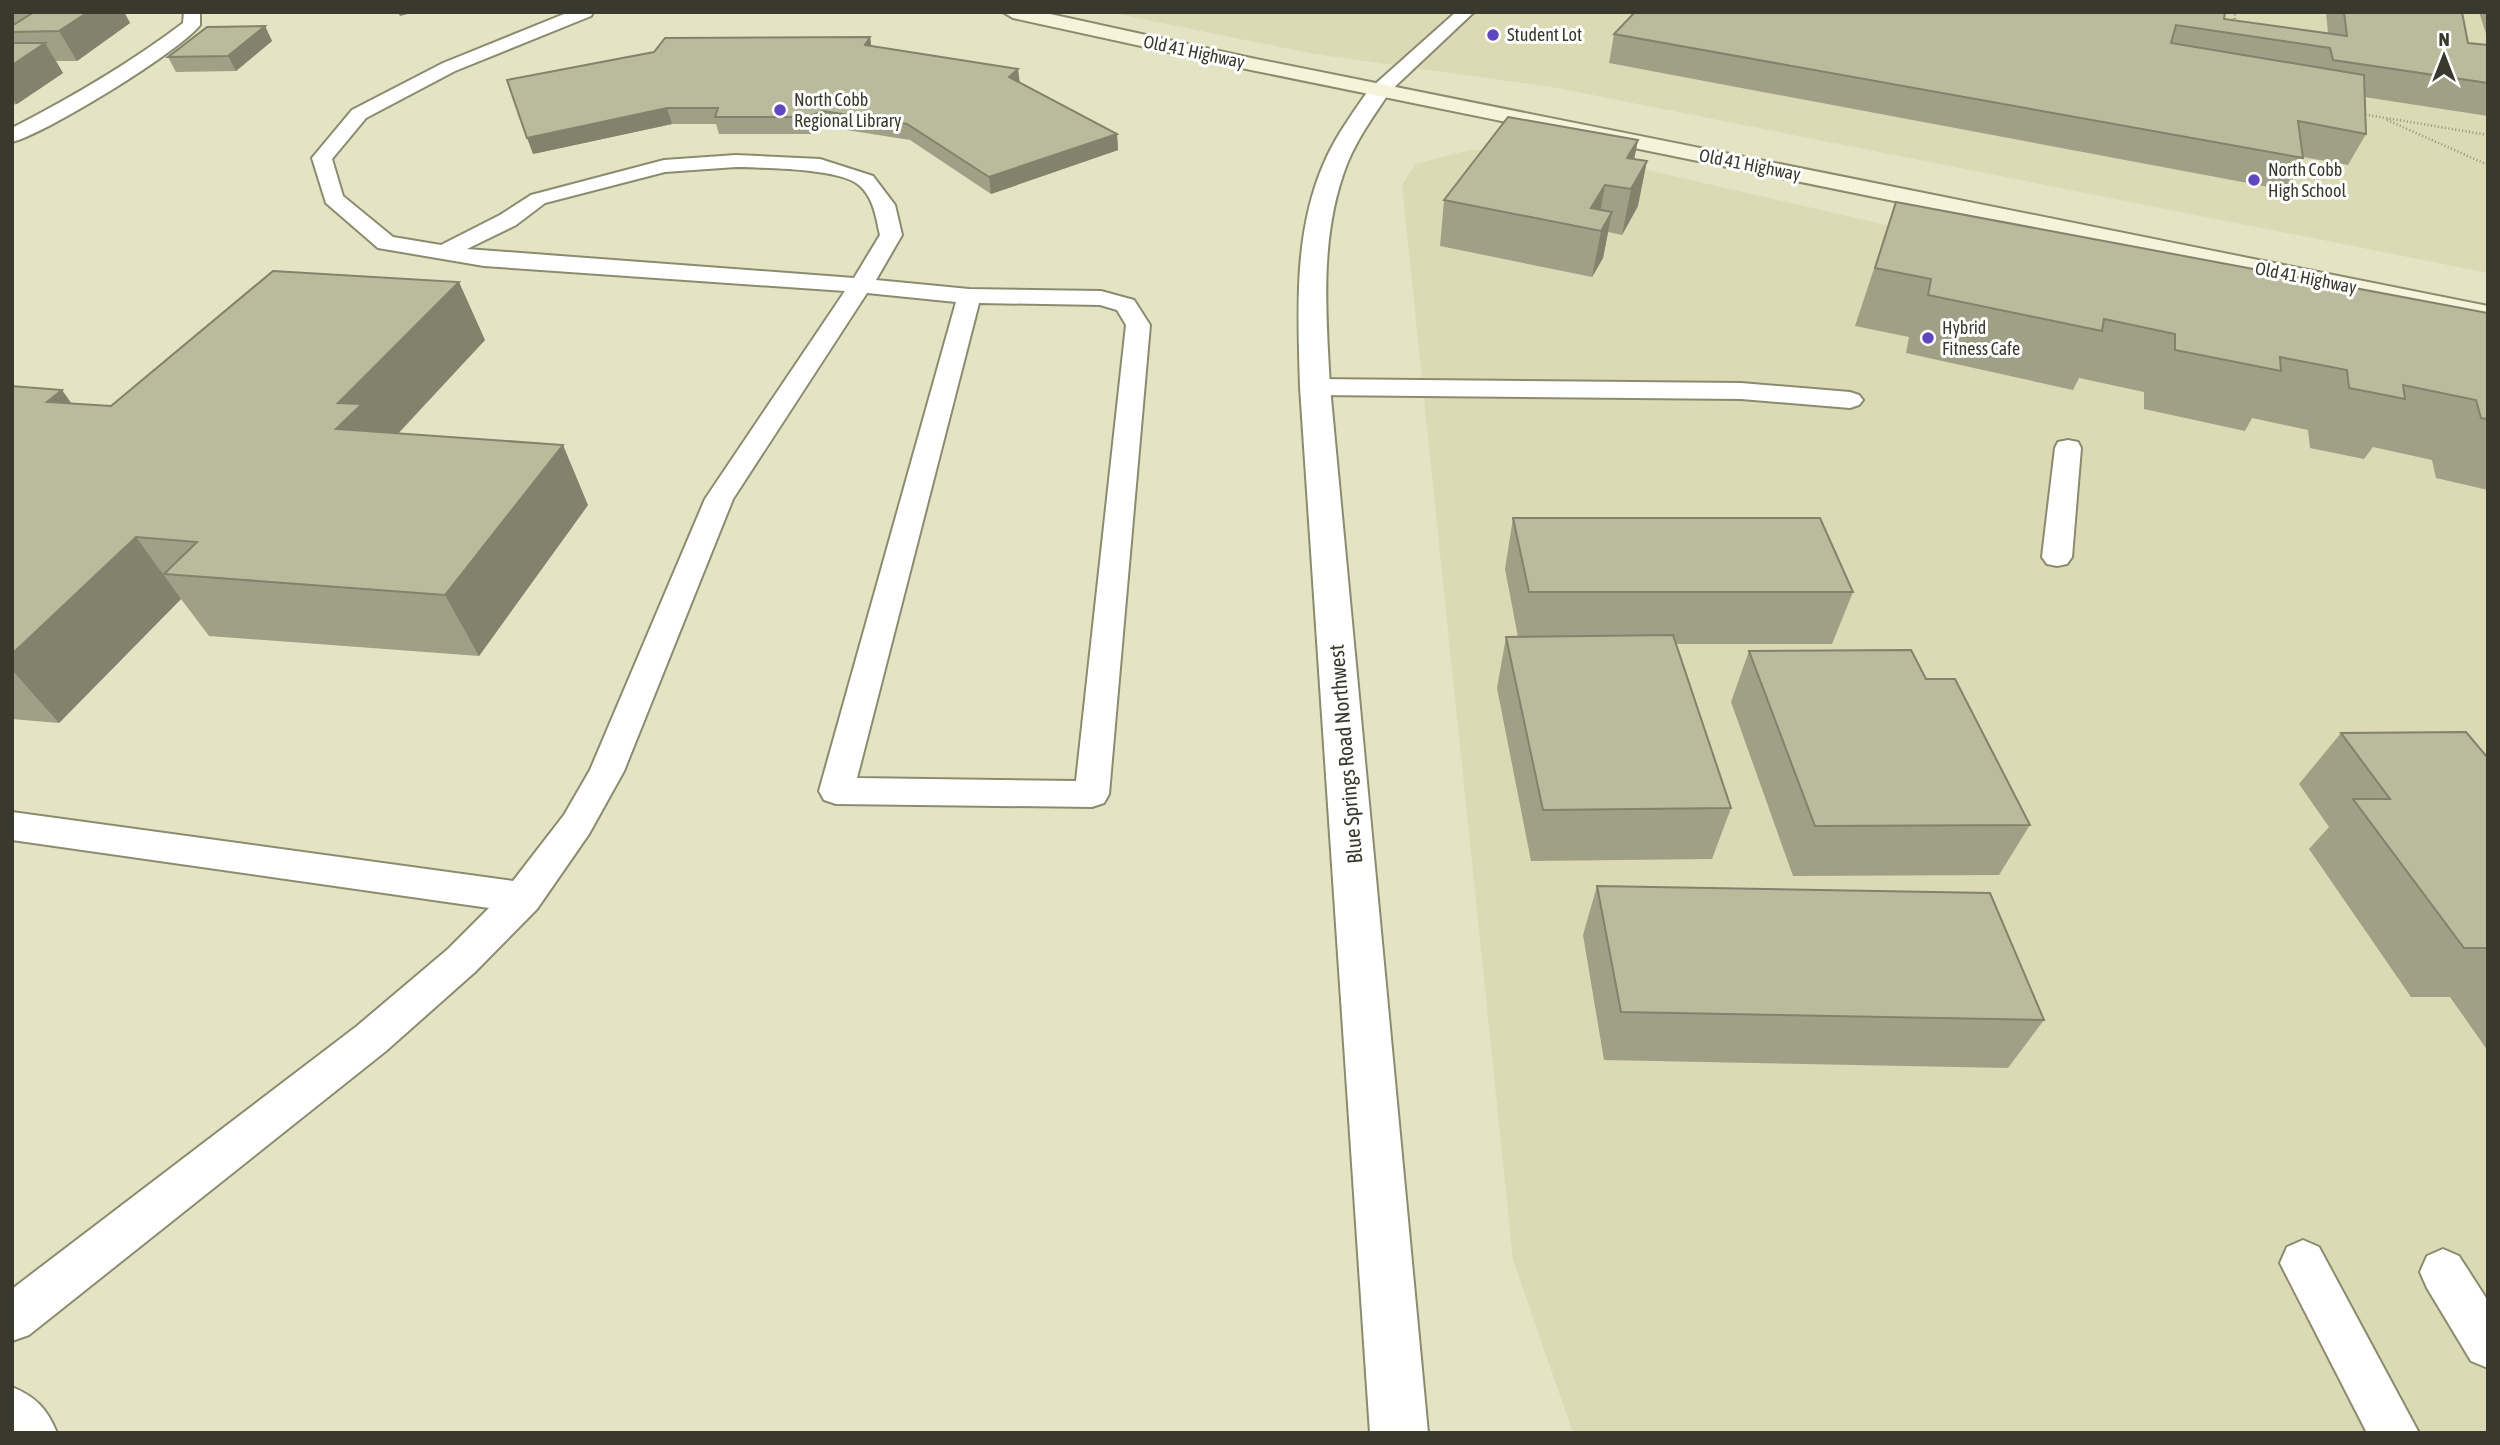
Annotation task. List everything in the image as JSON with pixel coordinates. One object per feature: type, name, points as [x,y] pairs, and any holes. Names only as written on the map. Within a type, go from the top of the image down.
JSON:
[{"type":"main road","name":"Old 41 Highway","points":[[1013,12],[1380,90],[2488,314]]},
{"type":"street","name":"Blue Springs Road Northwest","points":[[1380,90],[1354,128],[1321,203],[1313,242],[1311,286],[1315,387],[1399,1433]]},
{"type":"street","points":[[12,1415],[28,1433]]},
{"type":"lane","points":[[12,136],[92,94],[162,49],[191,25],[192,12]]},
{"type":"lane","points":[[585,12],[449,67],[359,114],[322,158],[332,200],[386,243],[484,259],[859,285],[969,296],[1101,299],[1126,305],[1138,325],[1091,794],[836,791],[969,296]]},
{"type":"lane","points":[[1380,90],[1466,12]]},
{"type":"lane","points":[[12,1318],[414,1005],[524,898],[590,806],[607,771],[719,499],[891,235],[884,205],[866,180],[820,165],[736,161],[664,166],[603,180],[538,200],[508,220],[443,253]]},
{"type":"lane","points":[[1315,387],[1741,391],[1850,400]]},
{"type":"lane","points":[[2057,557],[2068,448]]},
{"type":"lane","points":[[12,826],[524,898]]},
{"type":"lane","points":[[2303,1263],[2394,1433]]},
{"type":"lane","points":[[2442,1272],[2488,1344]]},
{"type":"path","points":[[2234,35],[2235,12]]},
{"type":"path","points":[[2359,113],[2488,135]]},
{"type":"path","points":[[2380,117],[2488,165]]},
{"type":"shaded area","name":"North Cobb High School","points":[[1108,12],[2488,12],[2488,273],[1552,87],[1314,54]]},
{"type":"shaded area","points":[[1551,148],[2453,355],[2488,376],[2488,1433],[1573,1433],[1513,1260],[1402,185],[1415,164],[1469,150]]},
{"type":"building","points":[[34,12],[88,12],[59,31],[12,32],[12,26]]},
{"type":"building","points":[[1635,12],[2225,12],[2224,19],[2347,36],[2344,12],[2462,12],[2468,43],[2488,45],[2488,83],[2333,60],[2330,48],[2176,25],[2171,43],[2364,75],[2366,134],[2298,121],[2303,158],[1614,34]]},
{"type":"building","points":[[265,26],[228,56],[168,57],[207,27]]},
{"type":"building","name":"North Cobb Regional Library","points":[[870,37],[865,45],[1018,69],[1009,77],[1117,134],[989,177],[907,124],[823,111],[807,117],[715,117],[718,108],[667,108],[527,138],[507,80],[654,52],[665,38]]},
{"type":"building","points":[[12,43],[45,43],[12,65]]},
{"type":"building","points":[[1508,117],[1638,140],[1627,158],[1647,161],[1631,189],[1605,185],[1591,208],[1612,212],[1601,231],[1444,200]]},
{"type":"building","points":[[1896,202],[2488,313],[2488,419],[2481,418],[2476,400],[2403,385],[2405,399],[2349,388],[2347,370],[2280,357],[2281,371],[2175,350],[2175,334],[2104,319],[2102,331],[1928,295],[1931,279],[1875,268]]},
{"type":"building","points":[[273,271],[459,282],[338,403],[362,404],[336,429],[563,445],[445,595],[164,574],[197,542],[136,537],[12,654],[12,386],[62,390],[47,402],[111,406]]},
{"type":"building","points":[[1513,518],[1820,518],[1853,592],[1529,592]]},
{"type":"building","points":[[1673,635],[1731,808],[1543,810],[1506,637]]},
{"type":"building","points":[[1911,650],[1926,679],[1955,679],[2030,825],[1815,826],[1749,651]]},
{"type":"building","points":[[2466,732],[2488,758],[2488,948],[2464,948],[2353,799],[2390,799],[2341,733]]},
{"type":"building","points":[[1597,886],[1990,893],[2044,1020],[1621,1012]]},
{"type":"place","name":"Student Lot","points":[[1493,35]]},
{"type":"place","name":"North Cobb Regional Library","points":[[780,110]]},
{"type":"place","name":"North Cobb High School","points":[[2254,180]]},
{"type":"place","name":"Hybrid Fitness Cafe","points":[[1928,338]]}]
